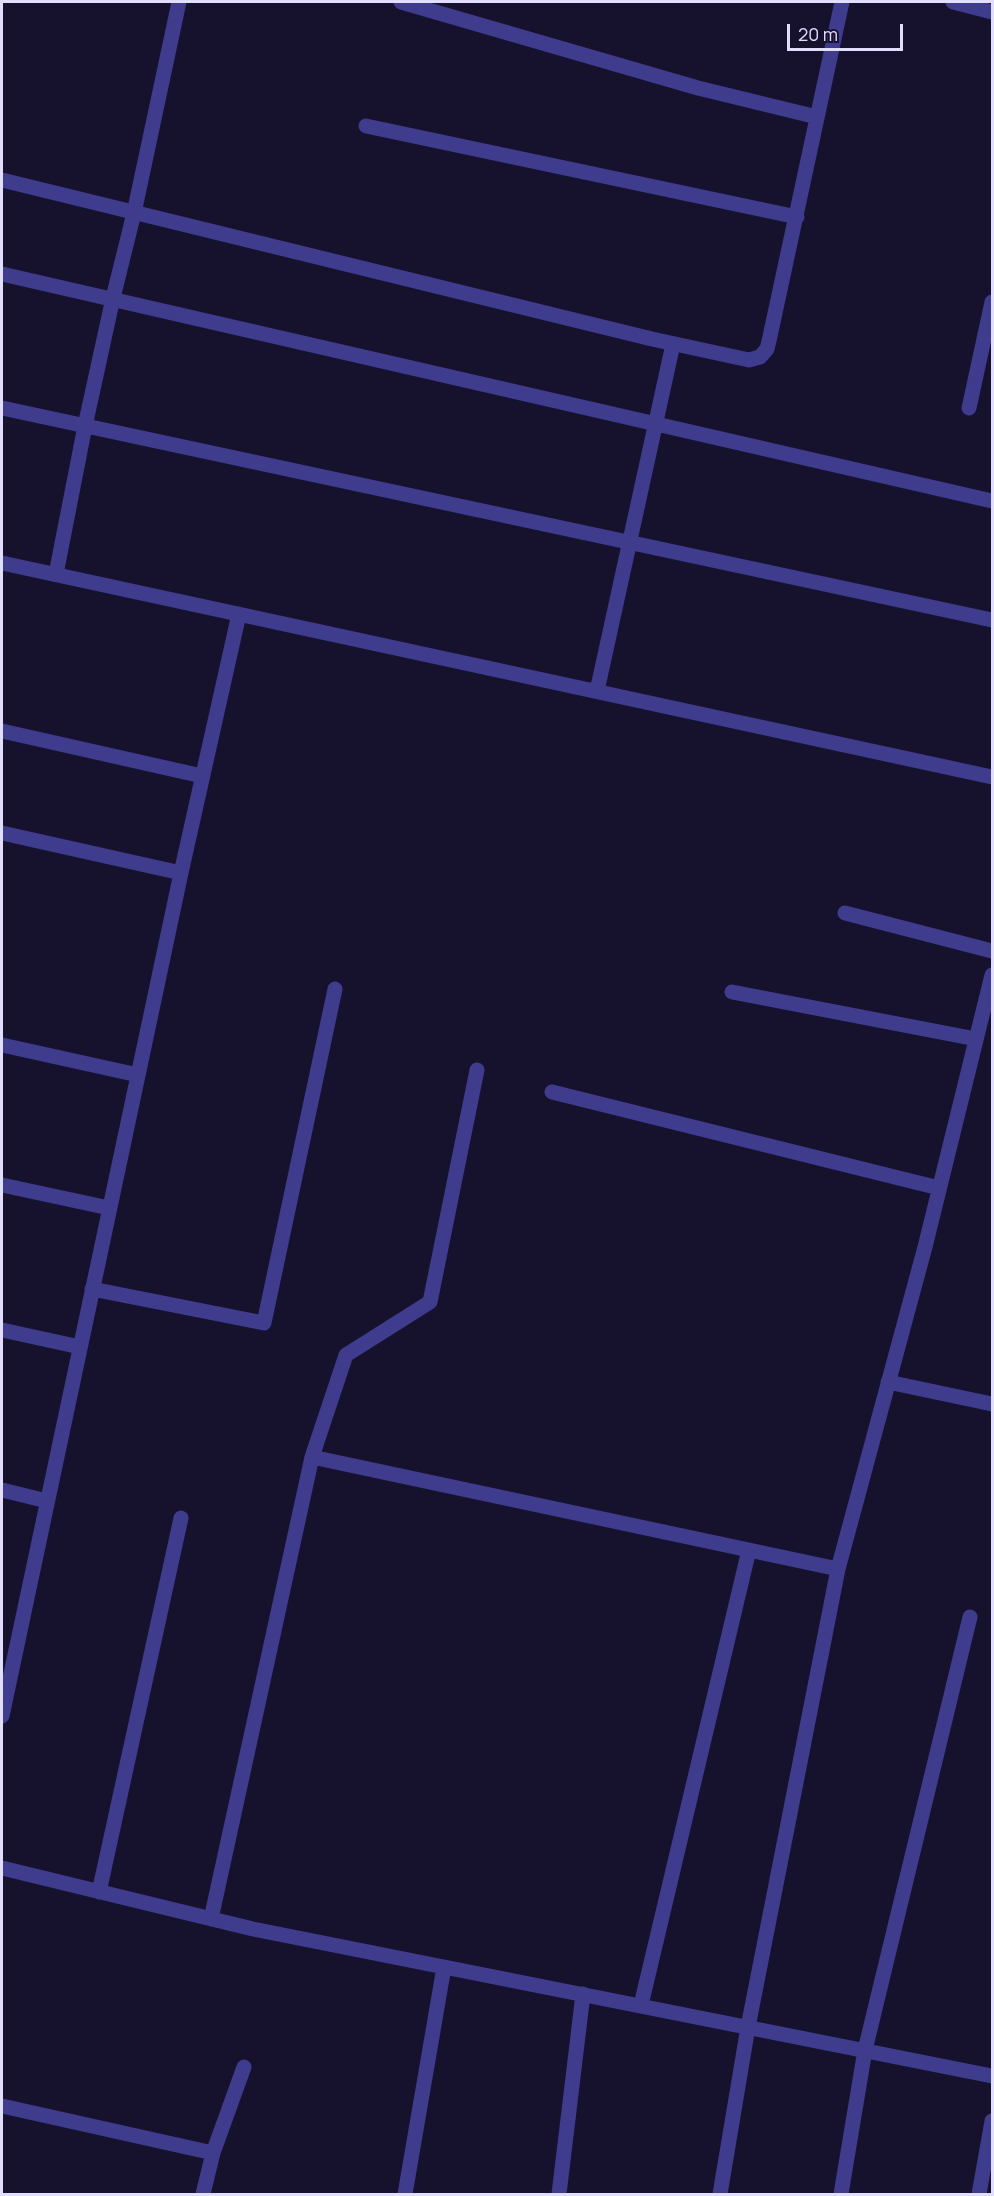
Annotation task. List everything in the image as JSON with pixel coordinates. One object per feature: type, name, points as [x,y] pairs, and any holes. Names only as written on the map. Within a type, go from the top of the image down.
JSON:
[{"type":"street","points":[[56,574],[112,298],[134,213],[179,2]]},
{"type":"street","points":[[401,2],[698,88],[817,117]]},
{"type":"street","points":[[2,180],[673,344],[750,360],[760,357],[767,349],[842,2]]},
{"type":"street","points":[[953,2],[993,12]]},
{"type":"street","points":[[366,126],[797,217]]},
{"type":"street","points":[[2,274],[993,501]]},
{"type":"street","points":[[969,408],[993,302]]},
{"type":"street","points":[[597,691],[673,344]]},
{"type":"street","points":[[2,408],[993,620]]},
{"type":"street","points":[[2,563],[993,777]]},
{"type":"street","points":[[2,1716],[181,873],[239,614]]},
{"type":"street","points":[[2,731],[202,776]]},
{"type":"street","points":[[2,834],[181,873]]},
{"type":"street","points":[[845,913],[993,951]]},
{"type":"street","points":[[720,2194],[748,2027],[838,1569],[925,1247],[993,975]]},
{"type":"street","points":[[92,1289],[264,1323],[335,989]]},
{"type":"street","points":[[732,992],[976,1039]]},
{"type":"street","points":[[2,1045],[138,1075]]},
{"type":"street","points":[[211,1919],[312,1456],[346,1355],[430,1302],[477,1070]]},
{"type":"street","points":[[552,1092],[939,1188]]},
{"type":"street","points":[[2,1185],[109,1208]]},
{"type":"street","points":[[2,1330],[80,1347]]},
{"type":"street","points":[[888,1382],[993,1404]]},
{"type":"street","points":[[312,1456],[838,1569]]},
{"type":"street","points":[[2,1491],[47,1500]]},
{"type":"street","points":[[99,1892],[181,1518]]},
{"type":"street","points":[[641,2005],[749,1550]]},
{"type":"street","points":[[841,2194],[865,2050],[970,1617]]},
{"type":"street","points":[[2,1868],[211,1919],[993,2076]]},
{"type":"street","points":[[405,2194],[444,1967]]},
{"type":"street","points":[[559,2194],[583,1994]]},
{"type":"street","points":[[203,2194],[213,2153],[244,2067]]},
{"type":"street","points":[[2,2106],[213,2153]]},
{"type":"street","points":[[979,2194],[993,2121]]}]
